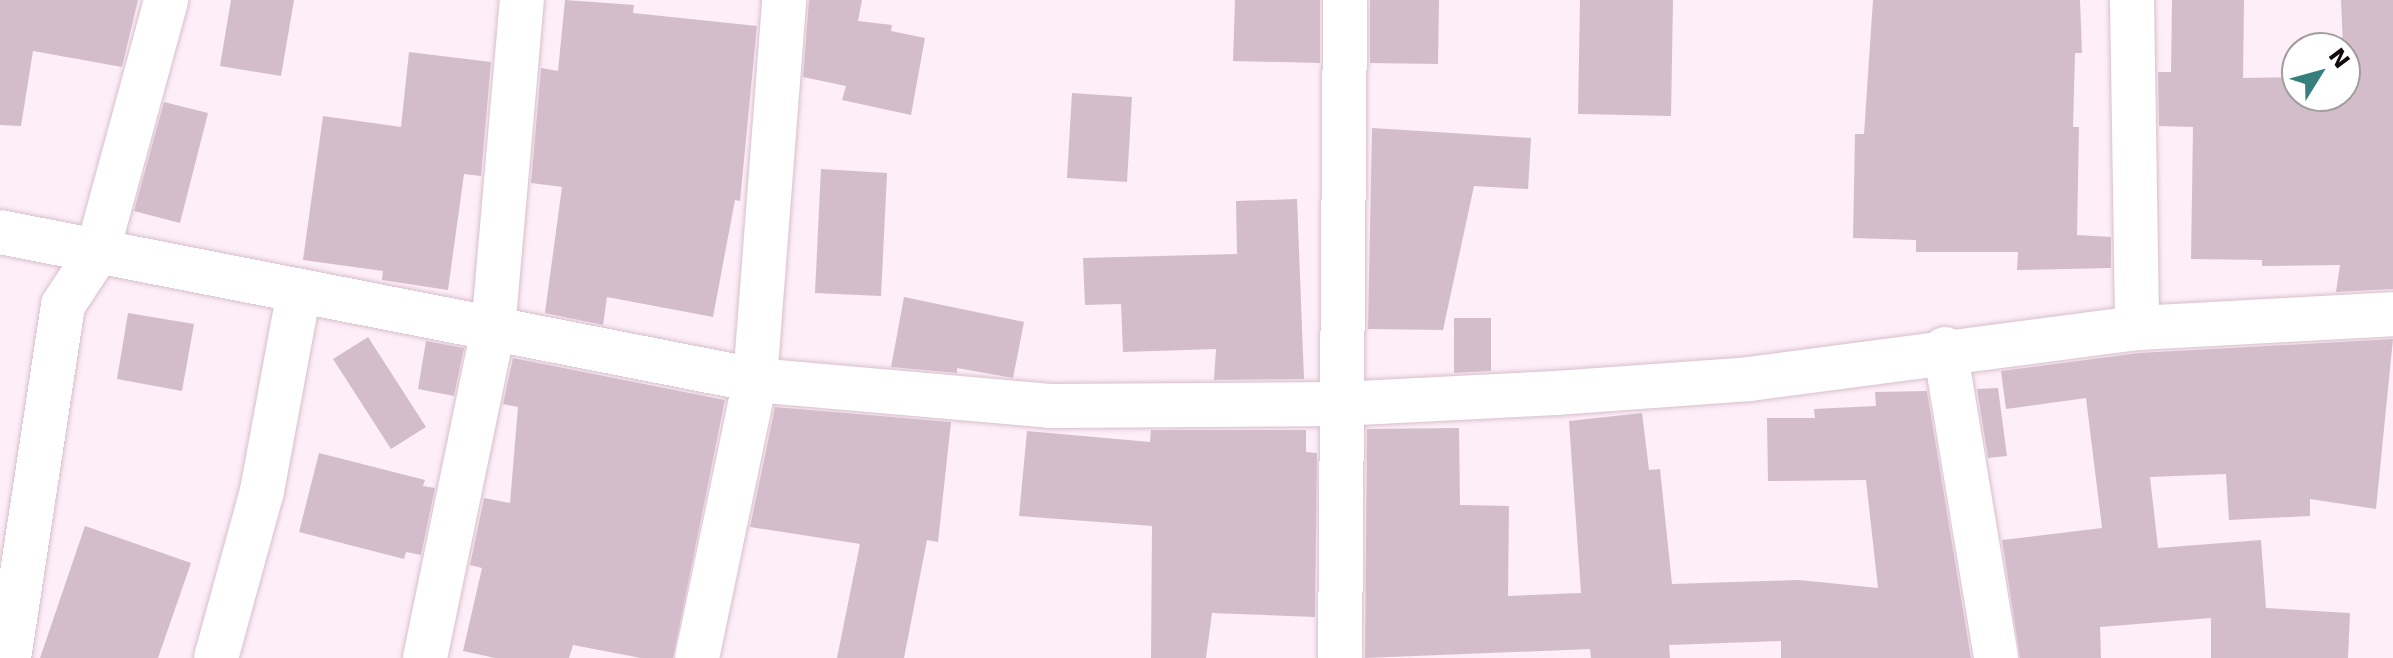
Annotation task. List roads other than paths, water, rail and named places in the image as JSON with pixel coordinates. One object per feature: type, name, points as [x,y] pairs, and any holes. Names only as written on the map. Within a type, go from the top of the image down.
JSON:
[{"type":"street","points":[[9,658],[63,305],[97,253],[166,0]]},
{"type":"street","points":[[425,658],[493,330],[522,0]]},
{"type":"street","points":[[697,658],[755,380],[784,0]]},
{"type":"street","points":[[1340,658],[1339,404],[1345,0]]},
{"type":"street","points":[[2132,0],[2137,328]]},
{"type":"street","points":[[0,232],[755,380],[1050,406],[1339,404],[1749,379],[1945,349],[2137,328],[2393,314]]},
{"type":"street","points":[[216,658],[262,491],[299,291]]},
{"type":"street","points":[[1945,349],[1996,658]]}]
